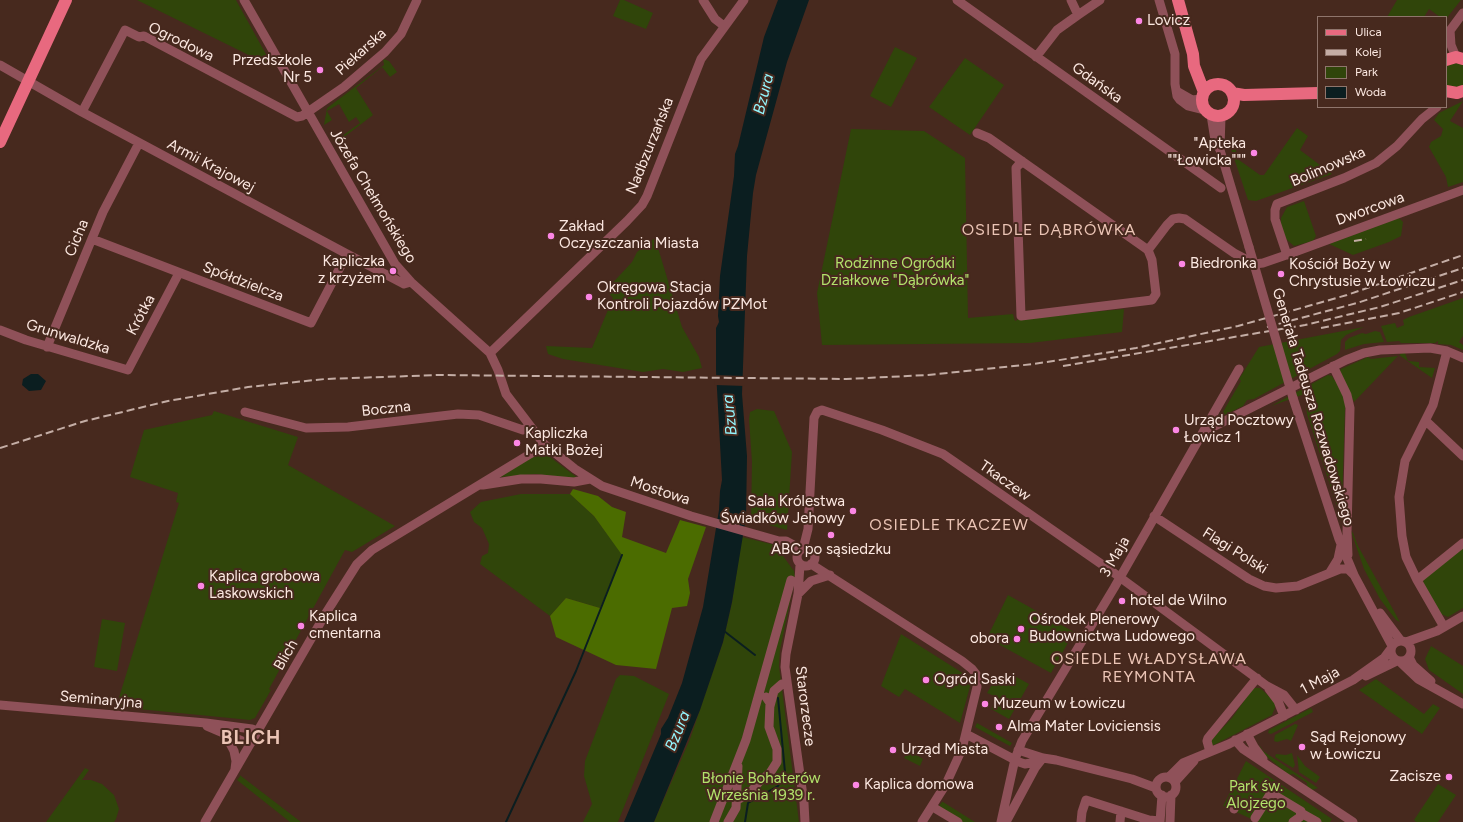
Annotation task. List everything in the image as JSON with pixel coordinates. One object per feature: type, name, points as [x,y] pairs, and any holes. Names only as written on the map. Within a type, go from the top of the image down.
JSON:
[{"type":"main road","points":[[0,142],[66,0]]},
{"type":"main road","points":[[1178,0],[1193,54],[1194,66],[1208,106]]},
{"type":"main road","points":[[1193,54],[1208,79],[1215,84],[1227,87],[1232,93],[1233,107]]},
{"type":"main road","points":[[1208,106],[1215,84]]},
{"type":"main road","points":[[1232,93],[1317,93]]},
{"type":"main road","points":[[1208,106],[1228,113],[1233,107],[1243,102],[1280,99],[1300,94]]},
{"type":"street","name":"Józefa Chełmońskiego","points":[[244,0],[386,250],[400,270],[411,282],[490,353],[498,370],[504,390],[529,426],[544,444]]},
{"type":"street","name":"Piekarska","points":[[307,112],[344,87],[385,52],[402,34],[417,0]]},
{"type":"street","points":[[703,0],[703,3],[724,26]]},
{"type":"street","name":"Nadbzurzańska","points":[[490,353],[627,221],[642,204],[650,190],[701,59],[744,0]]},
{"type":"street","name":"Gdańska","points":[[957,0],[1221,188]]},
{"type":"street","points":[[1071,0],[1078,14]]},
{"type":"street","points":[[1036,57],[1057,30],[1100,0]]},
{"type":"street","points":[[1159,0],[1175,54],[1175,84],[1177,91],[1192,100],[1208,106]]},
{"type":"street","points":[[1455,59],[1448,33],[1463,13]]},
{"type":"street","name":"Ogrodowa","points":[[82,112],[125,30],[139,37],[144,36],[296,117],[307,112]]},
{"type":"street","name":"Armii Krajowej","points":[[0,65],[82,112],[347,254],[404,284],[411,282]]},
{"type":"street","name":"Generała Tadeusza Rozwadowskiego","points":[[1208,106],[1215,140],[1220,150],[1293,398],[1341,545],[1354,575],[1391,648]]},
{"type":"street","name":"Bolimowska","points":[[1422,119],[1429,108]]},
{"type":"street","name":"Bolimowska","points":[[1287,255],[1275,219],[1277,204],[1344,178],[1376,163],[1397,146],[1422,119],[1436,108]]},
{"type":"street","points":[[977,133],[989,138],[1022,161],[1148,250],[1152,260],[1156,294],[1152,300],[1021,316],[1016,168],[1022,161]]},
{"type":"street","name":"Cicha","points":[[46,346],[103,212],[139,143]]},
{"type":"street","name":"Dworcowa","points":[[1148,250],[1167,224],[1173,219],[1179,218],[1185,219],[1234,253],[1255,264],[1263,263],[1463,190]]},
{"type":"street","name":"Spółdzielcza","points":[[92,239],[311,323],[347,254]]},
{"type":"street","name":"Krótka","points":[[128,370],[179,273]]},
{"type":"street","name":"Grunwaldzka","points":[[0,330],[46,346],[128,370]]},
{"type":"street","points":[[1203,432],[1333,366],[1354,356],[1375,350],[1424,348],[1447,351],[1463,358]]},
{"type":"street","points":[[1441,629],[1406,557],[1402,537],[1399,496],[1405,461],[1426,421],[1435,399],[1447,351]]},
{"type":"street","points":[[1333,366],[1347,395],[1350,408],[1347,532],[1349,563]]},
{"type":"street","name":"3 Maja","points":[[1002,822],[1018,750],[1120,577],[1239,368]]},
{"type":"street","name":"Tkaczew","points":[[803,551],[808,529],[814,418],[817,412],[822,410],[882,430],[943,454],[1120,577],[1267,686]]},
{"type":"street","name":"Boczna","points":[[245,412],[306,428],[348,427],[464,414],[479,415],[523,430],[529,426]]},
{"type":"street","points":[[1426,421],[1463,456]]},
{"type":"street","name":"Blich","points":[[205,822],[357,564],[372,550],[476,487],[495,479],[544,444]]},
{"type":"street","name":"Mostowa","points":[[544,444],[562,460],[590,479],[625,494],[691,516],[786,541],[803,551]]},
{"type":"street","name":"Blich","points":[[495,479],[532,479],[574,482],[590,479]]},
{"type":"street","name":"Flagi Polski","points":[[1154,516],[1249,579],[1264,586],[1291,588],[1344,568],[1352,571],[1354,575]]},
{"type":"street","points":[[1417,580],[1463,543]]},
{"type":"street","points":[[1329,573],[1338,560],[1341,545]]},
{"type":"street","points":[[808,563],[814,554],[803,551],[797,560],[808,563],[830,575],[972,669],[976,674],[978,682],[968,718],[962,749],[950,776],[922,822]]},
{"type":"street","name":"Starorzecze","points":[[805,822],[804,803],[785,667],[786,654],[798,594],[808,563]]},
{"type":"street","points":[[798,594],[812,581],[830,575]]},
{"type":"street","points":[[714,822],[738,763],[756,706],[791,580]]},
{"type":"street","name":"Generała Tadeusza Rozwadowskiego","points":[[1368,600],[1403,641]]},
{"type":"street","points":[[1443,691],[1418,679],[1392,656],[1391,648],[1403,641],[1441,629],[1462,618]]},
{"type":"street","points":[[1398,661],[1405,660],[1410,654],[1441,629]]},
{"type":"street","points":[[1403,641],[1410,646],[1410,654],[1422,674],[1443,691],[1463,704]]},
{"type":"street","name":"1 Maja","points":[[1172,780],[1198,757],[1296,710],[1357,677],[1384,658],[1391,648]]},
{"type":"street","name":"1 Maja","points":[[1357,677],[1365,676],[1398,661]]},
{"type":"street","points":[[1210,752],[1207,741],[1208,738],[1257,678]]},
{"type":"street","points":[[737,800],[750,793],[759,782],[770,773],[776,762],[777,749],[769,726],[770,706],[774,691],[782,684]]},
{"type":"street","points":[[1267,686],[1284,695],[1296,710]]},
{"type":"street","points":[[1267,686],[1278,701],[1284,716]]},
{"type":"street","points":[[766,697],[770,706]]},
{"type":"street","name":"Seminaryjna","points":[[0,705],[252,729],[258,731]]},
{"type":"street","name":"Seminaryjna","points":[[200,724],[251,743]]},
{"type":"street","points":[[226,734],[234,751],[236,761],[234,772]]},
{"type":"street","points":[[966,734],[1019,762],[1026,764],[1036,762],[1043,758]]},
{"type":"street","points":[[1248,734],[1254,747],[1266,764]]},
{"type":"street","points":[[1235,740],[1242,749],[1353,822]]},
{"type":"street","points":[[1018,750],[1043,758],[1132,779],[1162,790],[1176,789],[1172,780],[1163,777],[1162,790],[1160,821],[1149,820],[1086,800],[1082,812],[1081,822]]},
{"type":"street","points":[[1006,822],[1035,768],[1043,758]]},
{"type":"street","points":[[728,822],[736,808],[738,763]]},
{"type":"street","points":[[1162,790],[1170,822]]},
{"type":"street","points":[[1255,818],[1271,793],[1297,817],[1317,822]]},
{"type":"street","points":[[936,809],[958,822]]},
{"type":"street","points":[[1120,822],[1121,811]]},
{"type":"green space","points":[[137,0],[236,0],[273,67]]},
{"type":"green space","points":[[620,0],[624,0],[653,13],[646,29],[613,16]]},
{"type":"green space","points":[[1397,0],[1461,0],[1447,18],[1447,16],[1439,16],[1429,9],[1425,16],[1388,16]]},
{"type":"green space","points":[[895,47],[917,58],[891,107],[870,96]]},
{"type":"green space","points":[[965,58],[1004,85],[970,135],[929,107]]},
{"type":"green space","points":[[383,59],[389,61],[397,72],[390,77],[382,67],[356,88],[373,115],[335,144],[333,140],[339,136],[342,136],[360,123],[356,117],[349,122],[339,104],[327,111],[332,120],[324,125],[327,108],[384,65]]},
{"type":"green space","points":[[1459,63],[1463,65],[1463,85],[1459,87],[1447,85],[1447,66],[1450,64]]},
{"type":"green space","points":[[1463,101],[1450,121],[1463,128],[1463,182],[1448,187],[1446,177],[1429,147],[1431,142],[1441,136],[1443,129],[1434,120],[1439,113]]},
{"type":"green space","points":[[1297,128],[1308,136],[1300,150],[1332,174],[1256,201],[1248,200],[1231,149],[1235,148],[1239,160],[1260,175],[1264,175]]},
{"type":"green space","name":"Rodzinne Ogródki Działkowe \"Dąbrówka\"","points":[[851,129],[924,131],[965,158],[968,318],[1013,314],[1015,321],[1019,319],[1124,309],[1122,332],[1030,343],[822,345],[817,293]]},
{"type":"green space","points":[[1304,201],[1316,236],[1313,241],[1294,246],[1286,239],[1281,225],[1281,218],[1287,207]]},
{"type":"green space","points":[[1399,218],[1403,222],[1401,236],[1389,242],[1353,255],[1329,244]]},
{"type":"green space","points":[[655,238],[682,327],[699,357],[702,368],[683,372],[663,369],[643,372],[563,359],[548,354],[546,346],[592,348],[613,298],[606,290],[632,262],[637,252]]},
{"type":"green space","points":[[1463,298],[1463,336],[1459,342],[1463,345],[1463,350],[1451,345],[1438,344],[1438,341],[1435,343],[1401,343],[1399,341],[1387,342],[1381,326],[1395,323],[1397,328],[1404,325],[1403,320],[1409,317]]},
{"type":"green space","points":[[1364,327],[1346,335],[1341,340],[1340,351],[1337,354],[1254,399],[1247,400],[1243,406],[1220,417],[1241,381],[1239,379],[1259,347]]},
{"type":"green space","points":[[1375,331],[1380,332],[1384,342],[1364,344],[1345,350],[1345,342],[1349,338],[1362,333],[1366,334]]},
{"type":"green space","points":[[1403,352],[1405,353],[1408,361],[1419,362],[1419,367],[1435,368],[1432,378],[1399,355]]},
{"type":"green space","points":[[1398,356],[1354,402],[1340,371],[1341,369],[1368,357],[1371,359]]},
{"type":"green space","points":[[1328,375],[1332,376],[1334,380],[1336,379],[1347,406],[1345,409],[1342,503],[1345,506],[1344,528],[1307,414],[1306,405],[1315,402],[1308,395],[1302,395],[1271,406]]},
{"type":"green space","points":[[757,409],[774,411],[792,452],[787,530],[751,520],[752,462],[749,419],[750,412]]},
{"type":"green space","points":[[214,411],[298,437],[288,465],[395,526],[352,552],[345,550],[269,689],[271,690],[255,718],[250,720],[118,707],[117,704],[179,503],[176,502],[178,493],[130,477],[144,430],[212,415]]},
{"type":"green space","points":[[541,454],[550,457],[579,479],[536,474],[500,477],[529,459]]},
{"type":"green space","points":[[573,489],[598,496],[612,507],[626,512],[622,537],[666,553],[680,520],[706,527],[688,579],[690,593],[687,606],[672,608],[656,669],[616,665],[556,637],[550,616],[566,598],[600,608],[622,555],[594,516],[570,494]]},
{"type":"green space","points":[[521,494],[570,494],[594,516],[623,555],[600,608],[566,598],[550,616],[480,564],[482,556],[488,553],[489,544],[482,528],[474,522],[470,512],[481,502]]},
{"type":"green space","points":[[1351,531],[1400,622],[1396,620],[1380,599],[1364,569]]},
{"type":"green space","name":"Błonie Bohaterów Września 1939 r.","points":[[742,537],[775,545],[794,571],[795,578],[780,650],[779,666],[799,822],[654,822],[690,739],[723,642],[732,602]]},
{"type":"green space","points":[[1463,547],[1463,608],[1448,617],[1441,614],[1423,584],[1424,578]]},
{"type":"green space","points":[[1008,595],[1074,632],[1051,673],[987,638]]},
{"type":"green space","points":[[102,619],[125,623],[117,671],[94,667]]},
{"type":"green space","name":"Ogród Saski","points":[[901,634],[969,677],[971,683],[960,723],[905,689],[899,697],[881,686]]},
{"type":"green space","points":[[1431,646],[1463,666],[1463,694],[1429,670],[1425,659]]},
{"type":"green space","points":[[1011,674],[1029,684],[1009,719],[991,709],[997,697],[987,693],[996,678],[1005,682]]},
{"type":"green space","points":[[620,675],[634,676],[669,694],[618,822],[583,822],[592,804],[584,776],[585,761],[616,679]]},
{"type":"green space","points":[[1376,679],[1424,714],[1433,704],[1440,708],[1422,734],[1359,690]]},
{"type":"green space","points":[[1253,688],[1260,688],[1276,705],[1272,715],[1212,746],[1210,741],[1232,718]]},
{"type":"green space","points":[[1311,708],[1313,712],[1271,734],[1268,733],[1269,730]]},
{"type":"green space","points":[[977,723],[1012,743],[1010,746],[975,727]]},
{"type":"green space","points":[[1295,724],[1298,725],[1291,741],[1287,739],[1277,742],[1274,741],[1275,735]]},
{"type":"green space","points":[[1260,746],[1263,751],[1318,788],[1312,790],[1307,787],[1307,783],[1293,774],[1289,775],[1258,749]]},
{"type":"green space","points":[[910,751],[923,759],[920,766],[904,758],[907,752]]},
{"type":"green space","points":[[1292,753],[1295,765],[1293,768],[1275,757],[1276,754],[1286,755]]},
{"type":"green space","points":[[1297,755],[1305,766],[1320,777],[1316,783],[1299,772]]},
{"type":"green space","name":"Park św. Alojzego","points":[[1246,761],[1332,819],[1330,822],[1258,822],[1223,806]]},
{"type":"green space","points":[[85,768],[89,770],[82,780],[91,780],[102,784],[114,795],[119,809],[114,822],[46,822]]},
{"type":"green space","points":[[241,775],[301,822],[290,822],[237,780]]},
{"type":"green space","points":[[1438,784],[1456,795],[1438,822],[1416,822],[1414,820]]},
{"type":"green space","points":[[942,802],[975,822],[961,822],[938,807]]},
{"type":"water","name":"Bzura","points":[[778,0],[809,0],[787,62],[756,175],[753,193],[747,256],[742,394],[747,456],[746,517],[732,602],[723,642],[700,710],[654,822],[624,822],[661,734],[661,729],[668,718],[682,683],[703,607],[719,510],[722,480],[716,371],[716,328],[719,322],[720,276],[734,176],[735,154],[764,37]]},
{"type":"water","points":[[31,374],[38,374],[46,381],[41,390],[29,391],[22,385],[23,379]]},
{"type":"pier","points":[[714,375],[745,376],[745,386],[715,385]]},
{"type":"waterway","points":[[506,822],[576,671],[622,555]]},
{"type":"waterway","points":[[724,631],[755,655]]},
{"type":"waterway","points":[[745,822],[748,803],[778,786],[785,772],[778,698]]},
{"type":"railway","points":[[1354,241],[1366,239]]},
{"type":"railway","points":[[0,448],[85,421],[168,401],[248,387],[325,379],[439,375],[846,379],[928,375],[1034,364],[1136,348],[1238,326],[1347,295],[1463,255]]},
{"type":"railway","points":[[1267,327],[1357,303],[1463,268]]},
{"type":"railway","points":[[1063,366],[1305,325],[1380,307],[1463,280]]},
{"type":"railway","points":[[1321,328],[1399,313],[1463,292]]},
{"type":"place","name":"Lovicz","points":[[1139,21]]},
{"type":"place","name":"Przedszkole Nr 5","points":[[320,70]]},
{"type":"place","name":"\"Apteka \"\"Łowicka\"\"\"","points":[[1254,153]]},
{"type":"place","name":"Zakład Oczyszczania Miasta","points":[[551,236]]},
{"type":"place","name":"Biedronka","points":[[1182,264]]},
{"type":"place","name":"Kapliczka z krzyżem","points":[[393,271]]},
{"type":"place","name":"Kościół Boży w Chrystusie w Łowiczu","points":[[1281,274]]},
{"type":"place","name":"Okręgowa Stacja Kontroli Pojazdów PZMot","points":[[589,297]]},
{"type":"place","name":"Urząd Pocztowy Łowicz 1","points":[[1176,430]]},
{"type":"place","name":"Kapliczka Matki Bożej","points":[[517,443]]},
{"type":"place","name":"Sala Królestwa Świadków Jehowy","points":[[853,511]]},
{"type":"place","name":"ABC po sąsiedzku","points":[[831,535]]},
{"type":"place","name":"Kaplica grobowa Laskowskich","points":[[201,586]]},
{"type":"place","name":"hotel de Wilno","points":[[1122,601]]},
{"type":"place","name":"Kaplica cmentarna","points":[[301,626]]},
{"type":"place","name":"Ośrodek Plenerowy Budownictwa Ludowego","points":[[1021,629]]},
{"type":"place","name":"obora","points":[[1017,639]]},
{"type":"place","name":"Ogród Saski","points":[[926,680]]},
{"type":"place","name":"Muzeum w Łowiczu","points":[[985,704]]},
{"type":"place","name":"Alma Mater Loviciensis","points":[[999,727]]},
{"type":"place","name":"Sąd Rejonowy w Łowiczu","points":[[1302,747]]},
{"type":"place","name":"Urząd Miasta","points":[[893,750]]},
{"type":"place","name":"Zacisze","points":[[1449,777]]},
{"type":"place","name":"Kaplica domowa","points":[[856,785]]},
{"type":"district","name":"OSIEDLE DĄBRÓWKA","points":[[1049,230]]},
{"type":"district","name":"OSIEDLE TKACZEW","points":[[949,525]]},
{"type":"district","name":"OSIEDLE WŁADYSŁAWA REYMONTA","points":[[1149,668]]},
{"type":"district","name":"BLICH","points":[[251,738]]}]
